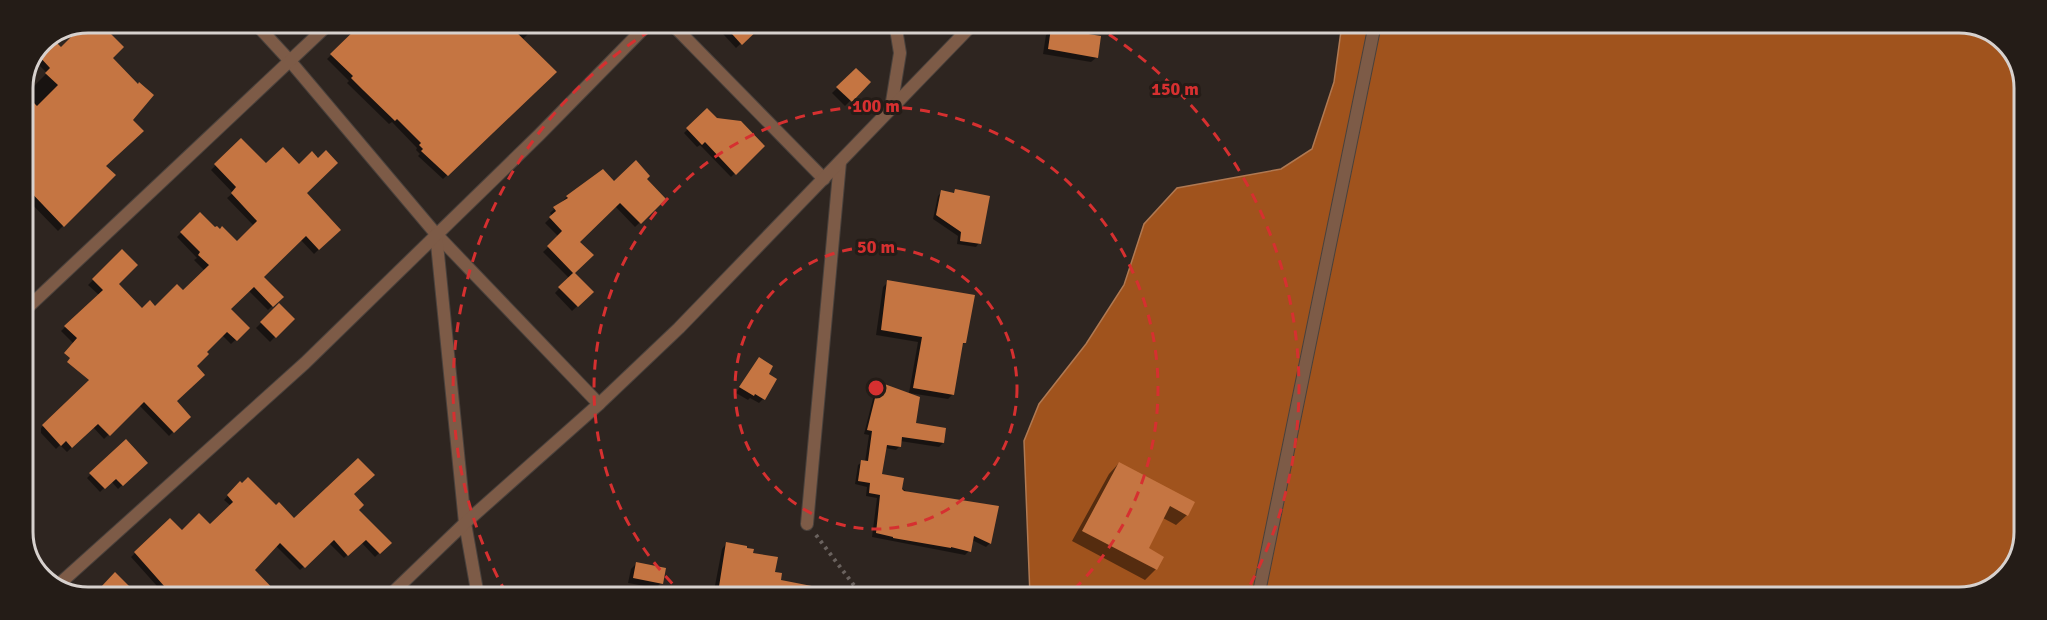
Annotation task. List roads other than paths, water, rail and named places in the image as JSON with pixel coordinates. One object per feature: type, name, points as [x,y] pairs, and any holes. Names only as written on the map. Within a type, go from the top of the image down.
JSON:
[{"type":"street","points":[[264,33],[436,234],[599,404]]},
{"type":"street","points":[[34,302],[319,33]]},
{"type":"street","points":[[63,581],[305,363],[539,135],[639,33]]},
{"type":"street","points":[[681,33],[824,179]]},
{"type":"street","points":[[891,108],[900,53],[897,33]]},
{"type":"street","points":[[398,587],[465,523],[599,404],[679,328],[964,33]]},
{"type":"street","points":[[1260,587],[1373,33]]},
{"type":"street","points":[[807,524],[840,162]]},
{"type":"street","points":[[436,234],[465,523],[476,587]]}]
